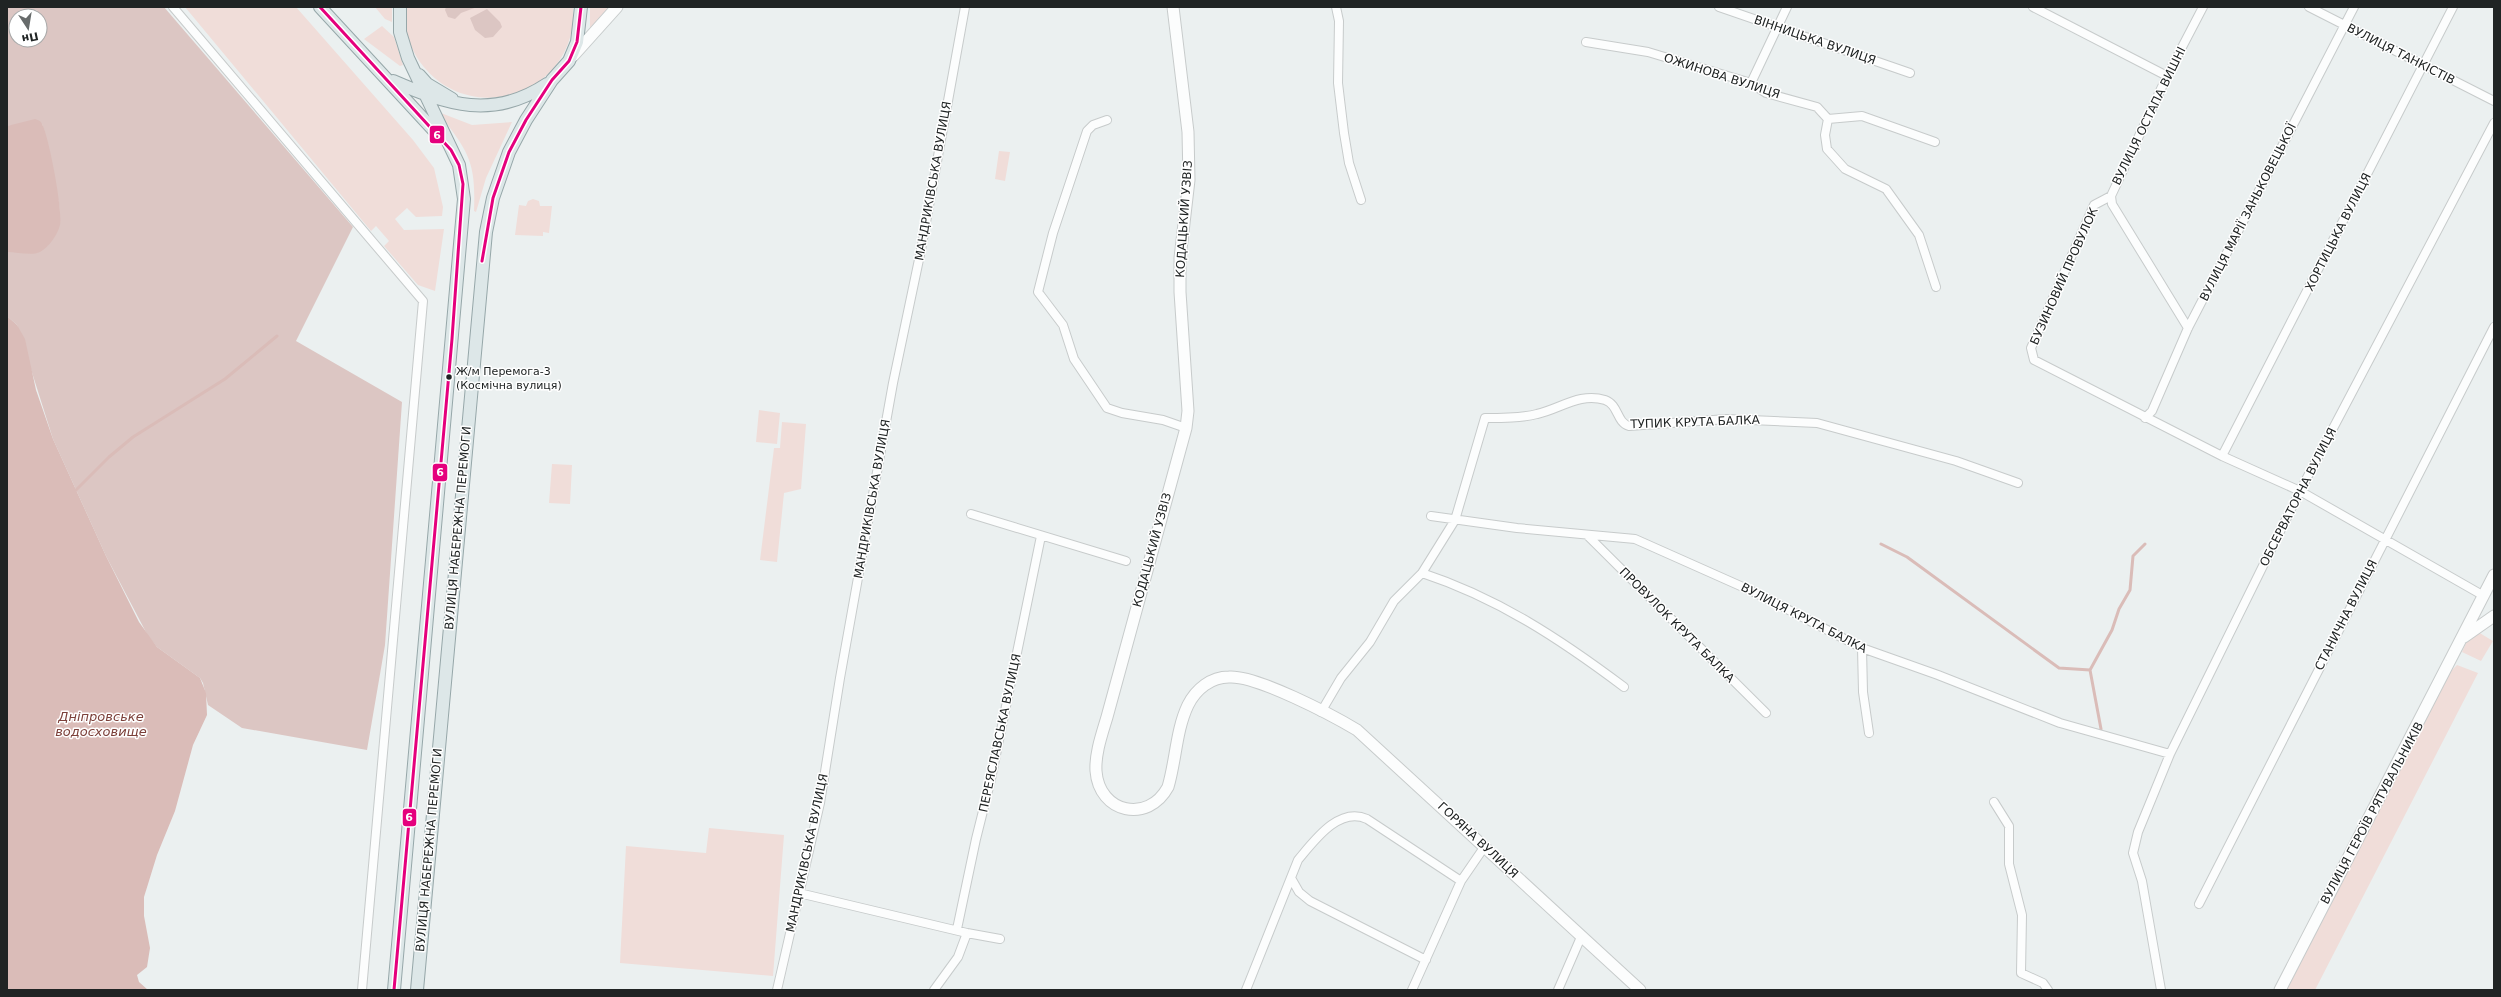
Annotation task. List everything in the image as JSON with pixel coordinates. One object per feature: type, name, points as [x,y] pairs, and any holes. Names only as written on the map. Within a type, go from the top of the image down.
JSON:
[{"type":"main road","name":"ВУЛИЦЯ НАБЕРЕЖНА ПЕРЕМОГИ","points":[[320,7],[356,48],[388,79],[451,150]]},
{"type":"main road","name":"ВУЛИЦЯ НАБЕРЕЖНА ПЕРЕМОГИ","points":[[394,990],[464,199],[459,164],[408,58],[400,32],[400,7]]},
{"type":"main road","name":"ВУЛИЦЯ НАБЕРЕЖНА ПЕРЕМОГИ","points":[[417,990],[484,245],[493,198],[509,152],[526,120],[552,80],[569,61],[577,42],[581,7]]},
{"type":"main road","name":"ВУЛИЦЯ НАБЕРЕЖНА ПЕРЕМОГИ","points":[[415,71],[427,84],[450,98],[472,105]]},
{"type":"main road","name":"ВУЛИЦЯ НАБЕРЕЖНА ПЕРЕМОГИ","points":[[388,79],[425,96],[446,103],[493,106],[515,101],[531,95],[552,80]]},
{"type":"main road","points":[[404,880],[426,882]]},
{"type":"street","points":[[173,7],[422,301],[421,337],[362,990]]},
{"type":"street","points":[[569,61],[617,7]]},
{"type":"street","name":"МАНДРИКІВСЬКА ВУЛИЦЯ","points":[[776,990],[820,803],[840,678],[893,383],[921,250],[966,7]]},
{"type":"street","name":"КОДАЦЬКИЙ УЗВІЗ","points":[[1173,7],[1188,132],[1189,180],[1180,258],[1180,299],[1188,391],[1186,428],[1097,758],[1096,772],[1104,793],[1121,808],[1132,810],[1143,809],[1154,805],[1162,797],[1168,787],[1182,720],[1189,704],[1201,687],[1219,678],[1238,677],[1262,685],[1305,704]]},
{"type":"street","points":[[1336,7],[1339,21],[1338,83],[1344,133],[1349,163],[1361,200]]},
{"type":"street","name":"ВІННИЦЬКА ВУЛИЦЯ","points":[[1719,7],[1910,73]]},
{"type":"street","points":[[1751,83],[1787,7]]},
{"type":"street","points":[[2033,7],[2167,76]]},
{"type":"street","name":"ВУЛИЦЯ ОСТАПА ВИШНІ","points":[[2188,328],[2112,204],[2111,196],[2167,76],[2203,7]]},
{"type":"street","name":"ВУЛИЦЯ ТАНКІСТІВ","points":[[2309,7],[2494,101]]},
{"type":"street","name":"ВУЛИЦЯ МАРІЇ ЗАНЬКОВЕЦЬКОЇ","points":[[2145,418],[2152,411],[2188,328],[2354,7]]},
{"type":"street","name":"ХОРТИЦЬКА ВУЛИЦЯ","points":[[2222,456],[2453,7]]},
{"type":"street","name":"ОЖИНОВА ВУЛИЦЯ","points":[[1586,42],[1648,52],[1751,83],[1766,92],[1817,107],[1828,119]]},
{"type":"street","points":[[1936,142],[1862,116],[1828,119],[1825,135],[1827,149],[1845,169],[1886,189],[1919,235],[1936,287]]},
{"type":"street","points":[[1107,120],[1092,125],[1087,131],[1054,233],[1038,292],[1063,325],[1074,359],[1107,408],[1122,413],[1163,420],[1186,428]]},
{"type":"street","name":"ОБСЕРВАТОРНА ВУЛИЦЯ","points":[[2161,990],[2142,881],[2136,864],[2134,842],[2170,754],[2300,491],[2494,123]]},
{"type":"street","name":"БУЗИНОВИЙ ПРОВУЛОК","points":[[2111,196],[2094,205],[2031,352],[2037,363],[2222,456],[2300,491],[2484,596]]},
{"type":"street","name":"СТАНИЧНА ВУЛИЦЯ","points":[[2200,904],[2384,538],[2494,327]]},
{"type":"street","name":"ТУПИК КРУТА БАЛКА","points":[[1455,520],[1485,418],[1510,418],[1538,414],[1573,400],[1587,398],[1599,399],[1612,404],[1617,408],[1622,421],[1628,426],[1727,419],[1817,423],[1956,461],[2018,483]]},
{"type":"street","points":[[971,514],[1126,561]]},
{"type":"street","points":[[1321,712],[1341,678],[1370,642],[1394,601],[1422,573],[1455,520],[1432,516]]},
{"type":"street","name":"ВУЛИЦЯ КРУТА БАЛКА","points":[[1455,520],[1589,537],[1634,539],[1754,592],[1862,648],[1938,675],[2060,724],[2170,754]]},
{"type":"street","name":"ПЕРЕЯСЛАВСЬКА ВУЛИЦЯ","points":[[957,929],[976,839],[991,779],[1040,536]]},
{"type":"street","name":"ПРОВУЛОК КРУТА БАЛКА","points":[[1589,537],[1766,713]]},
{"type":"street","points":[[1422,573],[1457,584],[1491,600],[1578,653],[1624,687]]},
{"type":"street","name":"ВУЛИЦЯ ГЕРОЇВ РЯТУВАЛЬНИКІВ","points":[[2280,989],[2464,637],[2494,575]]},
{"type":"street","name":"ВУЛИЦЯ ГЕРОЇВ РЯТУВАЛЬНИКІВ","points":[[2464,637],[2494,616]]},
{"type":"street","points":[[1862,648],[1863,692],[1869,733]]},
{"type":"street","name":"ГОРЯНА ВУЛИЦЯ","points":[[1305,704],[1357,730],[1640,990]]},
{"type":"street","points":[[1994,802],[2009,826],[2009,864],[2022,915],[2021,973],[2043,983],[2048,990]]},
{"type":"street","points":[[1246,990],[1298,860],[1312,843],[1337,821],[1352,815],[1367,819],[1461,881]]},
{"type":"street","points":[[1412,990],[1461,881],[1485,846]]},
{"type":"street","points":[[1292,878],[1299,892],[1310,901],[1426,960]]},
{"type":"street","points":[[799,893],[957,929],[967,933],[1000,939]]},
{"type":"street","points":[[934,990],[958,957],[967,933]]},
{"type":"street","points":[[1558,990],[1581,937]]},
{"type":"shaded area","points":[[7,7],[164,7],[353,227],[296,341],[402,402],[385,645],[367,750],[242,728],[208,705],[203,683],[200,678],[157,647],[148,636],[106,556],[53,439],[17,325],[7,316],[7,252],[18,252],[47,246],[60,224],[59,204],[42,124],[7,126]]},
{"type":"shaded area","points":[[185,7],[296,7],[413,140],[434,168],[443,207],[442,216],[416,217],[407,208],[395,219],[404,230],[444,229],[435,291],[418,285],[384,246],[389,241],[376,226],[371,231]]},
{"type":"shaded area","points":[[375,7],[392,7],[392,22],[385,19]]},
{"type":"shaded area","points":[[406,7],[573,7],[570,37],[559,62],[540,80],[518,93],[492,98],[466,95],[441,83],[420,62],[410,43],[406,29]]},
{"type":"shaded area","points":[[446,7],[477,7],[461,13],[455,19],[448,17],[445,10]]},
{"type":"shaded area","points":[[590,7],[614,7],[590,33]]},
{"type":"shaded area","points":[[487,9],[500,22],[502,27],[493,37],[485,38],[475,30],[470,18]]},
{"type":"shaded area","points":[[382,26],[394,37],[403,65],[400,66],[364,39]]},
{"type":"shaded area","points":[[441,113],[472,125],[512,122],[486,178],[476,212],[474,211],[474,181],[469,159],[458,139],[440,115]]},
{"type":"shaded area","points":[[999,151],[1010,152],[1005,181],[995,179]]},
{"type":"shaded area","points":[[533,199],[539,201],[540,206],[552,206],[549,233],[543,232],[543,236],[515,235],[519,205],[526,206],[528,201]]},
{"type":"shaded area","points":[[759,410],[780,413],[777,444],[756,442]]},
{"type":"shaded area","points":[[782,422],[806,424],[801,489],[784,493],[777,562],[760,560],[774,448],[780,448]]},
{"type":"shaded area","points":[[552,464],[572,465],[570,504],[549,503]]},
{"type":"shaded area","points":[[2478,632],[2493,641],[2481,661],[2462,652],[2468,639]]},
{"type":"shaded area","points":[[2457,665],[2478,673],[2315,990],[2286,990],[2451,671]]},
{"type":"shaded area","points":[[709,828],[784,835],[773,976],[620,963],[626,846],[706,853]]},
{"type":"water","points":[[35,119],[42,123],[48,143],[55,174],[60,225],[53,240],[40,252],[29,254],[7,252],[7,126]]},
{"type":"water","name":"Дніпровське водосховище","points":[[7,316],[17,325],[25,339],[36,390],[53,439],[106,556],[139,622],[157,647],[200,678],[206,693],[207,715],[193,745],[175,811],[157,855],[144,897],[144,916],[150,948],[147,967],[137,975],[139,982],[148,990],[7,990]]},
{"type":"waterway","points":[[76,490],[109,457],[133,437],[225,379],[277,336]]},
{"type":"waterway","points":[[1881,544],[1907,557],[2059,668],[2090,670],[2112,630],[2119,609],[2130,590],[2133,556],[2145,544]]},
{"type":"waterway","points":[[2090,670],[2101,729]]},
{"type":"transit line","name":"6","points":[[320,7],[451,150],[459,165],[463,184],[452,339],[394,990]]},
{"type":"transit line","name":"6","points":[[482,261],[493,198],[509,152],[526,120],[552,80],[569,61],[577,42],[581,7]]},
{"type":"place","name":"Ж/м Перемога-3 (Космічна вулиця)","points":[[449,377]]}]
